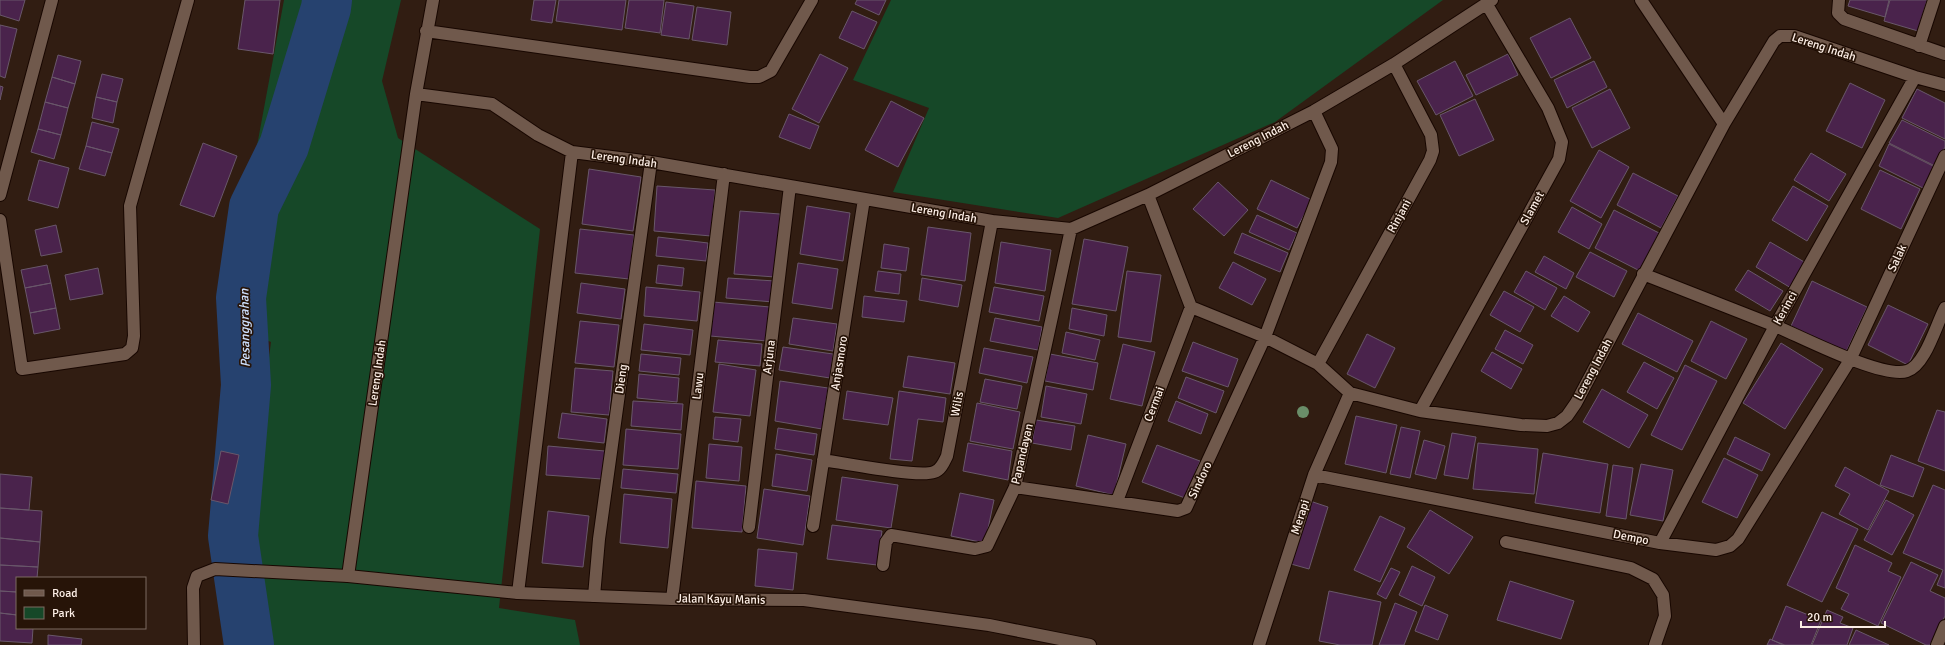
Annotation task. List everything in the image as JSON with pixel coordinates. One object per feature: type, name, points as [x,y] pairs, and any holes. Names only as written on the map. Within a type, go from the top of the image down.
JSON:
[{"type":"street","points":[[0,195],[52,0]]},
{"type":"street","points":[[0,220],[22,369],[125,354],[132,348],[134,336],[130,206],[188,0]]},
{"type":"street","points":[[416,94],[426,31],[433,0]]},
{"type":"street","points":[[426,31],[759,77],[771,71],[812,0]]},
{"type":"street","points":[[1641,0],[1724,124]]},
{"type":"street","points":[[1839,0],[1838,13],[1844,19],[1945,54]]},
{"type":"street","points":[[1919,46],[1934,0]]},
{"type":"street","name":"Lereng Indah","points":[[348,576],[416,94],[492,104],[538,135],[572,152],[651,162],[992,221],[1071,230],[1148,195],[1314,111],[1394,64],[1489,2]]},
{"type":"street","name":"Slamet","points":[[1420,411],[1559,158],[1562,142],[1548,108],[1489,2]]},
{"type":"street","name":"Lereng Indah","points":[[1350,393],[1420,411],[1533,426],[1558,423],[1566,416],[1576,403],[1643,274],[1724,124],[1774,41],[1780,36],[1794,36],[1915,77],[1945,85]]},
{"type":"street","name":"Rinjani","points":[[1318,364],[1430,160],[1433,151],[1431,135],[1394,64]]},
{"type":"street","name":"Kerinci","points":[[1660,543],[1775,326],[1915,77]]},
{"type":"street","name":"Sindoro","points":[[1015,487],[1178,511],[1186,508],[1265,337],[1332,156],[1332,149],[1314,111]]},
{"type":"street","points":[[518,593],[572,152]]},
{"type":"street","name":"Salak","points":[[1850,360],[1945,156]]},
{"type":"street","name":"Dieng","points":[[594,596],[599,539],[651,162]]},
{"type":"street","name":"Lawu","points":[[672,599],[724,174]]},
{"type":"street","name":"Arjuna","points":[[749,527],[790,186]]},
{"type":"street","points":[[1148,195],[1191,307],[1265,337],[1318,364],[1350,393]]},
{"type":"street","name":"Anjasmoro","points":[[814,526],[864,199]]},
{"type":"street","name":"Wilis","points":[[823,460],[915,473],[933,472],[943,464],[948,448],[992,221]]},
{"type":"street","name":"Papandayan","points":[[883,565],[886,542],[891,535],[975,549],[987,546],[1015,487],[1071,230]]},
{"type":"street","points":[[1643,274],[1775,326],[1850,360],[1896,372],[1907,372],[1916,367],[1941,324],[1945,308]]},
{"type":"street","name":"Cermai","points":[[1117,501],[1191,307]]},
{"type":"street","name":"Dempo","points":[[1314,475],[1660,543],[1716,550],[1730,546],[1738,539],[1850,360]]},
{"type":"street","name":"Merapi","points":[[1259,645],[1314,475],[1350,393]]},
{"type":"street","points":[[1506,542],[1632,568],[1653,579],[1663,595],[1664,616],[1655,645]]},
{"type":"street","points":[[194,645],[193,588],[197,576],[215,569],[348,576]]},
{"type":"street","name":"Jalan Kayu Manis","points":[[348,576],[518,593],[672,599],[804,600],[989,626],[1090,645]]},
{"type":"street","points":[[1937,645],[1945,626]]},
{"type":"green space","points":[[284,0],[401,0],[382,81],[398,138],[540,229],[499,608],[575,620],[580,645],[232,645],[271,342],[224,324]]},
{"type":"green space","points":[[891,0],[1443,0],[1275,122],[1058,218],[893,192],[929,108],[853,80]]},
{"type":"building","points":[[0,0],[25,0],[19,21],[0,15]]},
{"type":"building","points":[[245,0],[280,0],[273,54],[238,49]]},
{"type":"building","points":[[534,0],[556,0],[552,23],[531,20]]},
{"type":"building","points":[[559,0],[626,0],[622,30],[556,21]]},
{"type":"building","points":[[629,0],[664,0],[660,33],[625,28]]},
{"type":"building","points":[[857,0],[886,0],[879,15],[855,4]]},
{"type":"building","points":[[1850,0],[1889,0],[1885,17],[1848,6]]},
{"type":"building","points":[[1890,0],[1927,0],[1918,31],[1884,21]]},
{"type":"building","points":[[666,2],[694,6],[689,39],[661,35]]},
{"type":"building","points":[[697,7],[731,12],[727,45],[692,40]]},
{"type":"building","points":[[852,11],[877,22],[864,49],[839,38]]},
{"type":"building","points":[[1570,18],[1591,58],[1551,78],[1530,38]]},
{"type":"building","points":[[0,25],[17,29],[5,78],[0,76]]},
{"type":"building","points":[[820,54],[848,68],[819,123],[792,109]]},
{"type":"building","points":[[1508,54],[1518,75],[1476,95],[1466,75]]},
{"type":"building","points":[[58,55],[81,61],[75,84],[52,77]]},
{"type":"building","points":[[1455,61],[1473,96],[1436,115],[1417,81]]},
{"type":"building","points":[[1594,61],[1607,87],[1567,108],[1554,80]]},
{"type":"building","points":[[102,74],[123,79],[117,102],[96,97]]},
{"type":"building","points":[[52,77],[75,84],[68,108],[45,102]]},
{"type":"building","points":[[1850,83],[1885,100],[1862,148],[1826,131]]},
{"type":"building","points":[[0,86],[3,87],[0,100]]},
{"type":"building","points":[[1610,89],[1630,128],[1592,148],[1572,108]]},
{"type":"building","points":[[1917,89],[1945,103],[1945,139],[1902,118]]},
{"type":"building","points":[[96,97],[117,102],[113,123],[92,118]]},
{"type":"building","points":[[1475,99],[1494,140],[1459,156],[1440,115]]},
{"type":"building","points":[[891,101],[924,118],[898,167],[865,150]]},
{"type":"building","points":[[45,102],[68,108],[61,135],[38,129]]},
{"type":"building","points":[[789,114],[819,126],[810,149],[779,137]]},
{"type":"building","points":[[1902,120],[1945,141],[1945,147],[1935,166],[1889,143]]},
{"type":"building","points":[[92,122],[119,129],[112,153],[86,146]]},
{"type":"building","points":[[38,129],[61,135],[54,159],[31,152]]},
{"type":"building","points":[[203,143],[237,156],[214,217],[180,205]]},
{"type":"building","points":[[1889,144],[1935,167],[1925,189],[1879,166]]},
{"type":"building","points":[[86,146],[112,153],[105,176],[79,169]]},
{"type":"building","points":[[1599,150],[1629,167],[1601,218],[1570,201]]},
{"type":"building","points":[[1811,153],[1846,174],[1829,201],[1794,180]]},
{"type":"building","points":[[39,160],[69,168],[58,208],[28,200]]},
{"type":"building","points":[[589,169],[641,177],[633,231],[582,224]]},
{"type":"building","points":[[1880,170],[1920,189],[1901,229],[1861,209]]},
{"type":"building","points":[[1633,173],[1678,196],[1661,228],[1617,205]]},
{"type":"building","points":[[1271,180],[1312,200],[1297,228],[1257,209]]},
{"type":"building","points":[[1218,182],[1248,210],[1224,236],[1193,209]]},
{"type":"building","points":[[657,186],[715,190],[711,236],[654,231]]},
{"type":"building","points":[[1793,186],[1828,206],[1807,241],[1772,220]]},
{"type":"building","points":[[807,206],[850,213],[843,261],[800,254]]},
{"type":"building","points":[[1572,207],[1602,224],[1589,249],[1558,232]]},
{"type":"building","points":[[1614,210],[1659,233],[1640,271],[1595,248]]},
{"type":"building","points":[[740,211],[780,214],[775,277],[734,274]]},
{"type":"building","points":[[1257,215],[1297,233],[1289,250],[1249,232]]},
{"type":"building","points":[[56,225],[62,252],[41,256],[35,230]]},
{"type":"building","points":[[928,227],[971,233],[965,281],[921,275]]},
{"type":"building","points":[[580,229],[634,235],[629,279],[575,273]]},
{"type":"building","points":[[1242,233],[1288,253],[1280,272],[1234,253]]},
{"type":"building","points":[[658,237],[708,243],[706,261],[656,256]]},
{"type":"building","points":[[1084,239],[1128,247],[1116,311],[1072,304]]},
{"type":"building","points":[[1001,242],[1051,250],[1045,291],[995,283]]},
{"type":"building","points":[[1770,242],[1806,263],[1791,288],[1756,267]]},
{"type":"building","points":[[884,244],[909,248],[906,271],[881,268]]},
{"type":"building","points":[[1590,252],[1627,271],[1614,297],[1576,277]]},
{"type":"building","points":[[1544,256],[1574,273],[1566,289],[1535,272]]},
{"type":"building","points":[[1233,262],[1266,279],[1252,305],[1219,288]]},
{"type":"building","points":[[798,263],[838,269],[832,309],[792,303]]},
{"type":"building","points":[[47,265],[51,283],[25,288],[21,270]]},
{"type":"building","points":[[658,265],[684,268],[682,286],[656,283]]},
{"type":"building","points":[[98,268],[103,294],[70,300],[65,275]]},
{"type":"building","points":[[1748,270],[1783,291],[1770,311],[1735,290]]},
{"type":"building","points":[[878,271],[901,274],[899,294],[875,291]]},
{"type":"building","points":[[1127,271],[1161,275],[1151,342],[1118,337]]},
{"type":"building","points":[[1526,271],[1557,288],[1545,310],[1514,292]]},
{"type":"building","points":[[728,278],[775,281],[773,302],[726,298]]},
{"type":"building","points":[[922,278],[962,285],[958,307],[919,300]]},
{"type":"building","points":[[1812,281],[1867,307],[1846,352],[1791,326]]},
{"type":"building","points":[[51,283],[56,308],[30,313],[25,288]]},
{"type":"building","points":[[581,283],[625,289],[621,319],[577,313]]},
{"type":"building","points":[[646,287],[700,292],[697,321],[644,316]]},
{"type":"building","points":[[994,287],[1044,296],[1039,321],[989,312]]},
{"type":"building","points":[[1504,291],[1534,307],[1520,332],[1490,315]]},
{"type":"building","points":[[864,296],[907,301],[904,322],[862,317]]},
{"type":"building","points":[[1564,296],[1590,312],[1578,332],[1551,316]]},
{"type":"building","points":[[713,302],[770,307],[767,341],[710,336]]},
{"type":"building","points":[[1888,305],[1928,324],[1908,365],[1868,345]]},
{"type":"building","points":[[56,308],[60,329],[34,334],[30,313]]},
{"type":"building","points":[[1072,308],[1107,315],[1104,336],[1069,329]]},
{"type":"building","points":[[1638,313],[1693,341],[1677,372],[1622,344]]},
{"type":"building","points":[[793,318],[837,324],[833,351],[789,344]]},
{"type":"building","points":[[995,318],[1042,327],[1038,350],[990,341]]},
{"type":"building","points":[[580,321],[619,325],[614,367],[575,363]]},
{"type":"building","points":[[1711,321],[1747,339],[1726,379],[1691,361]]},
{"type":"building","points":[[644,324],[693,330],[690,355],[641,350]]},
{"type":"building","points":[[1505,330],[1533,345],[1523,364],[1495,349]]},
{"type":"building","points":[[1066,332],[1100,340],[1095,360],[1062,353]]},
{"type":"building","points":[[1367,334],[1395,348],[1375,388],[1347,374]]},
{"type":"building","points":[[718,340],[762,344],[760,366],[715,362]]},
{"type":"building","points":[[1193,342],[1238,359],[1228,387],[1182,371]]},
{"type":"building","points":[[1781,343],[1823,369],[1785,429],[1743,403]]},
{"type":"building","points":[[1123,344],[1155,352],[1142,406],[1110,399]]},
{"type":"building","points":[[783,347],[833,354],[830,378],[779,370]]},
{"type":"building","points":[[984,348],[1033,357],[1027,383],[979,373]]},
{"type":"building","points":[[1492,352],[1522,369],[1511,389],[1481,371]]},
{"type":"building","points":[[641,354],[681,358],[679,375],[639,371]]},
{"type":"building","points":[[1050,354],[1098,363],[1093,390],[1045,381]]},
{"type":"building","points":[[908,356],[955,363],[950,394],[903,387]]},
{"type":"building","points":[[1644,362],[1674,378],[1657,409],[1627,392]]},
{"type":"building","points":[[719,364],[756,370],[750,416],[713,412]]},
{"type":"building","points":[[1685,365],[1717,381],[1682,450],[1651,435]]},
{"type":"building","points":[[575,368],[613,371],[609,415],[571,412]]},
{"type":"building","points":[[639,374],[679,378],[677,402],[637,398]]},
{"type":"building","points":[[1186,377],[1224,391],[1216,413],[1178,398]]},
{"type":"building","points":[[985,379],[1022,386],[1017,409],[980,402]]},
{"type":"building","points":[[780,381],[828,388],[822,429],[775,421]]},
{"type":"building","points":[[1046,386],[1087,394],[1081,424],[1041,417]]},
{"type":"building","points":[[1602,389],[1648,415],[1629,448],[1583,422]]},
{"type":"building","points":[[847,391],[893,398],[888,425],[843,419]]},
{"type":"building","points":[[899,391],[946,398],[943,422],[918,419],[912,461],[890,459]]},
{"type":"building","points":[[633,401],[683,404],[681,430],[631,426]]},
{"type":"building","points":[[1176,401],[1208,414],[1201,434],[1168,421]]},
{"type":"building","points":[[977,403],[1020,412],[1013,449],[970,441]]},
{"type":"building","points":[[1937,410],[1945,412],[1945,471],[1918,461]]},
{"type":"building","points":[[562,413],[607,419],[604,443],[558,438]]},
{"type":"building","points":[[1356,416],[1397,425],[1386,473],[1345,464]]},
{"type":"building","points":[[715,417],[741,419],[738,442],[713,439]]},
{"type":"building","points":[[1036,420],[1075,426],[1071,450],[1032,443]]},
{"type":"building","points":[[1401,427],[1420,431],[1410,478],[1390,474]]},
{"type":"building","points":[[778,428],[817,434],[814,455],[775,449]]},
{"type":"building","points":[[626,429],[681,434],[678,469],[623,465]]},
{"type":"building","points":[[1452,433],[1476,437],[1468,479],[1444,475]]},
{"type":"building","points":[[1088,435],[1126,444],[1114,495],[1076,486]]},
{"type":"building","points":[[1735,437],[1770,454],[1762,471],[1727,454]]},
{"type":"building","points":[[1424,440],[1445,446],[1436,479],[1415,474]]},
{"type":"building","points":[[968,443],[1012,451],[1008,480],[963,471]]},
{"type":"building","points":[[1478,443],[1538,449],[1534,494],[1473,489]]},
{"type":"building","points":[[709,444],[742,447],[739,481],[706,478]]},
{"type":"building","points":[[1157,445],[1200,461],[1185,498],[1142,482]]},
{"type":"building","points":[[548,446],[605,451],[602,479],[546,475]]},
{"type":"building","points":[[221,451],[239,455],[228,504],[211,500]]},
{"type":"building","points":[[1543,453],[1608,464],[1600,513],[1535,503]]},
{"type":"building","points":[[776,454],[812,460],[807,491],[772,486]]},
{"type":"building","points":[[1891,455],[1924,468],[1913,497],[1880,485]]},
{"type":"building","points":[[1724,458],[1758,475],[1737,518],[1702,502]]},
{"type":"building","points":[[1641,464],[1673,470],[1663,521],[1630,515]]},
{"type":"building","points":[[1613,465],[1633,468],[1626,519],[1606,516]]},
{"type":"building","points":[[1845,467],[1889,491],[1868,530],[1839,514],[1850,494],[1835,486]]},
{"type":"building","points":[[623,469],[678,474],[676,493],[621,488]]},
{"type":"building","points":[[0,474],[32,477],[29,510],[0,508]]},
{"type":"building","points":[[842,477],[898,485],[891,528],[836,520]]},
{"type":"building","points":[[696,481],[746,486],[742,532],[692,528]]},
{"type":"building","points":[[1933,485],[1945,490],[1945,588],[1937,585],[1943,570],[1903,553]]},
{"type":"building","points":[[764,489],[810,496],[803,545],[757,538]]},
{"type":"building","points":[[960,493],[994,500],[985,543],[951,536]]},
{"type":"building","points":[[624,494],[672,499],[668,548],[620,543]]},
{"type":"building","points":[[1886,500],[1914,515],[1892,555],[1864,540]]},
{"type":"building","points":[[1310,501],[1328,507],[1309,569],[1291,564]]},
{"type":"building","points":[[0,508],[42,511],[40,542],[0,538]]},
{"type":"building","points":[[1430,510],[1473,537],[1449,574],[1407,547]]},
{"type":"building","points":[[548,511],[589,516],[583,567],[542,563]]},
{"type":"building","points":[[1822,512],[1858,529],[1822,602],[1787,585]]},
{"type":"building","points":[[1380,516],[1405,528],[1380,582],[1354,570]]},
{"type":"building","points":[[832,525],[882,531],[877,565],[827,559]]},
{"type":"building","points":[[0,538],[40,542],[38,567],[0,565]]},
{"type":"building","points":[[1855,545],[1892,563],[1888,571],[1901,577],[1878,626],[1841,609],[1849,594],[1836,588]]},
{"type":"building","points":[[758,549],[797,553],[793,590],[755,586]]},
{"type":"building","points":[[1911,562],[1938,575],[1930,591],[1945,598],[1945,616],[1930,645],[1926,645],[1881,623]]},
{"type":"building","points":[[0,565],[38,567],[37,577],[16,577],[16,592],[0,591]]},
{"type":"building","points":[[1412,566],[1435,577],[1422,606],[1399,595]]},
{"type":"building","points":[[1391,568],[1400,572],[1386,599],[1377,594]]},
{"type":"building","points":[[1510,581],[1574,601],[1561,639],[1497,620]]},
{"type":"building","points":[[0,591],[16,592],[16,615],[0,613]]},
{"type":"building","points":[[1329,591],[1381,602],[1372,645],[1340,645],[1319,641]]},
{"type":"building","points":[[1395,603],[1417,612],[1404,645],[1379,645]]},
{"type":"building","points":[[1425,605],[1448,615],[1438,640],[1415,631]]},
{"type":"building","points":[[1786,606],[1821,620],[1811,645],[1785,645],[1772,640]]},
{"type":"building","points":[[1827,610],[1843,617],[1840,623],[1853,628],[1847,645],[1812,645]]},
{"type":"building","points":[[0,613],[16,615],[16,629],[33,629],[32,643],[0,641]]},
{"type":"building","points":[[1856,630],[1889,645],[1849,645]]},
{"type":"building","points":[[48,635],[82,639],[81,645],[48,645]]},
{"type":"building","points":[[1770,639],[1783,645],[1767,645]]},
{"type":"waterway","name":"Pesanggrahan","points":[[249,645],[233,536],[246,385],[241,298],[254,207],[284,146],[326,8],[327,0]]}]
